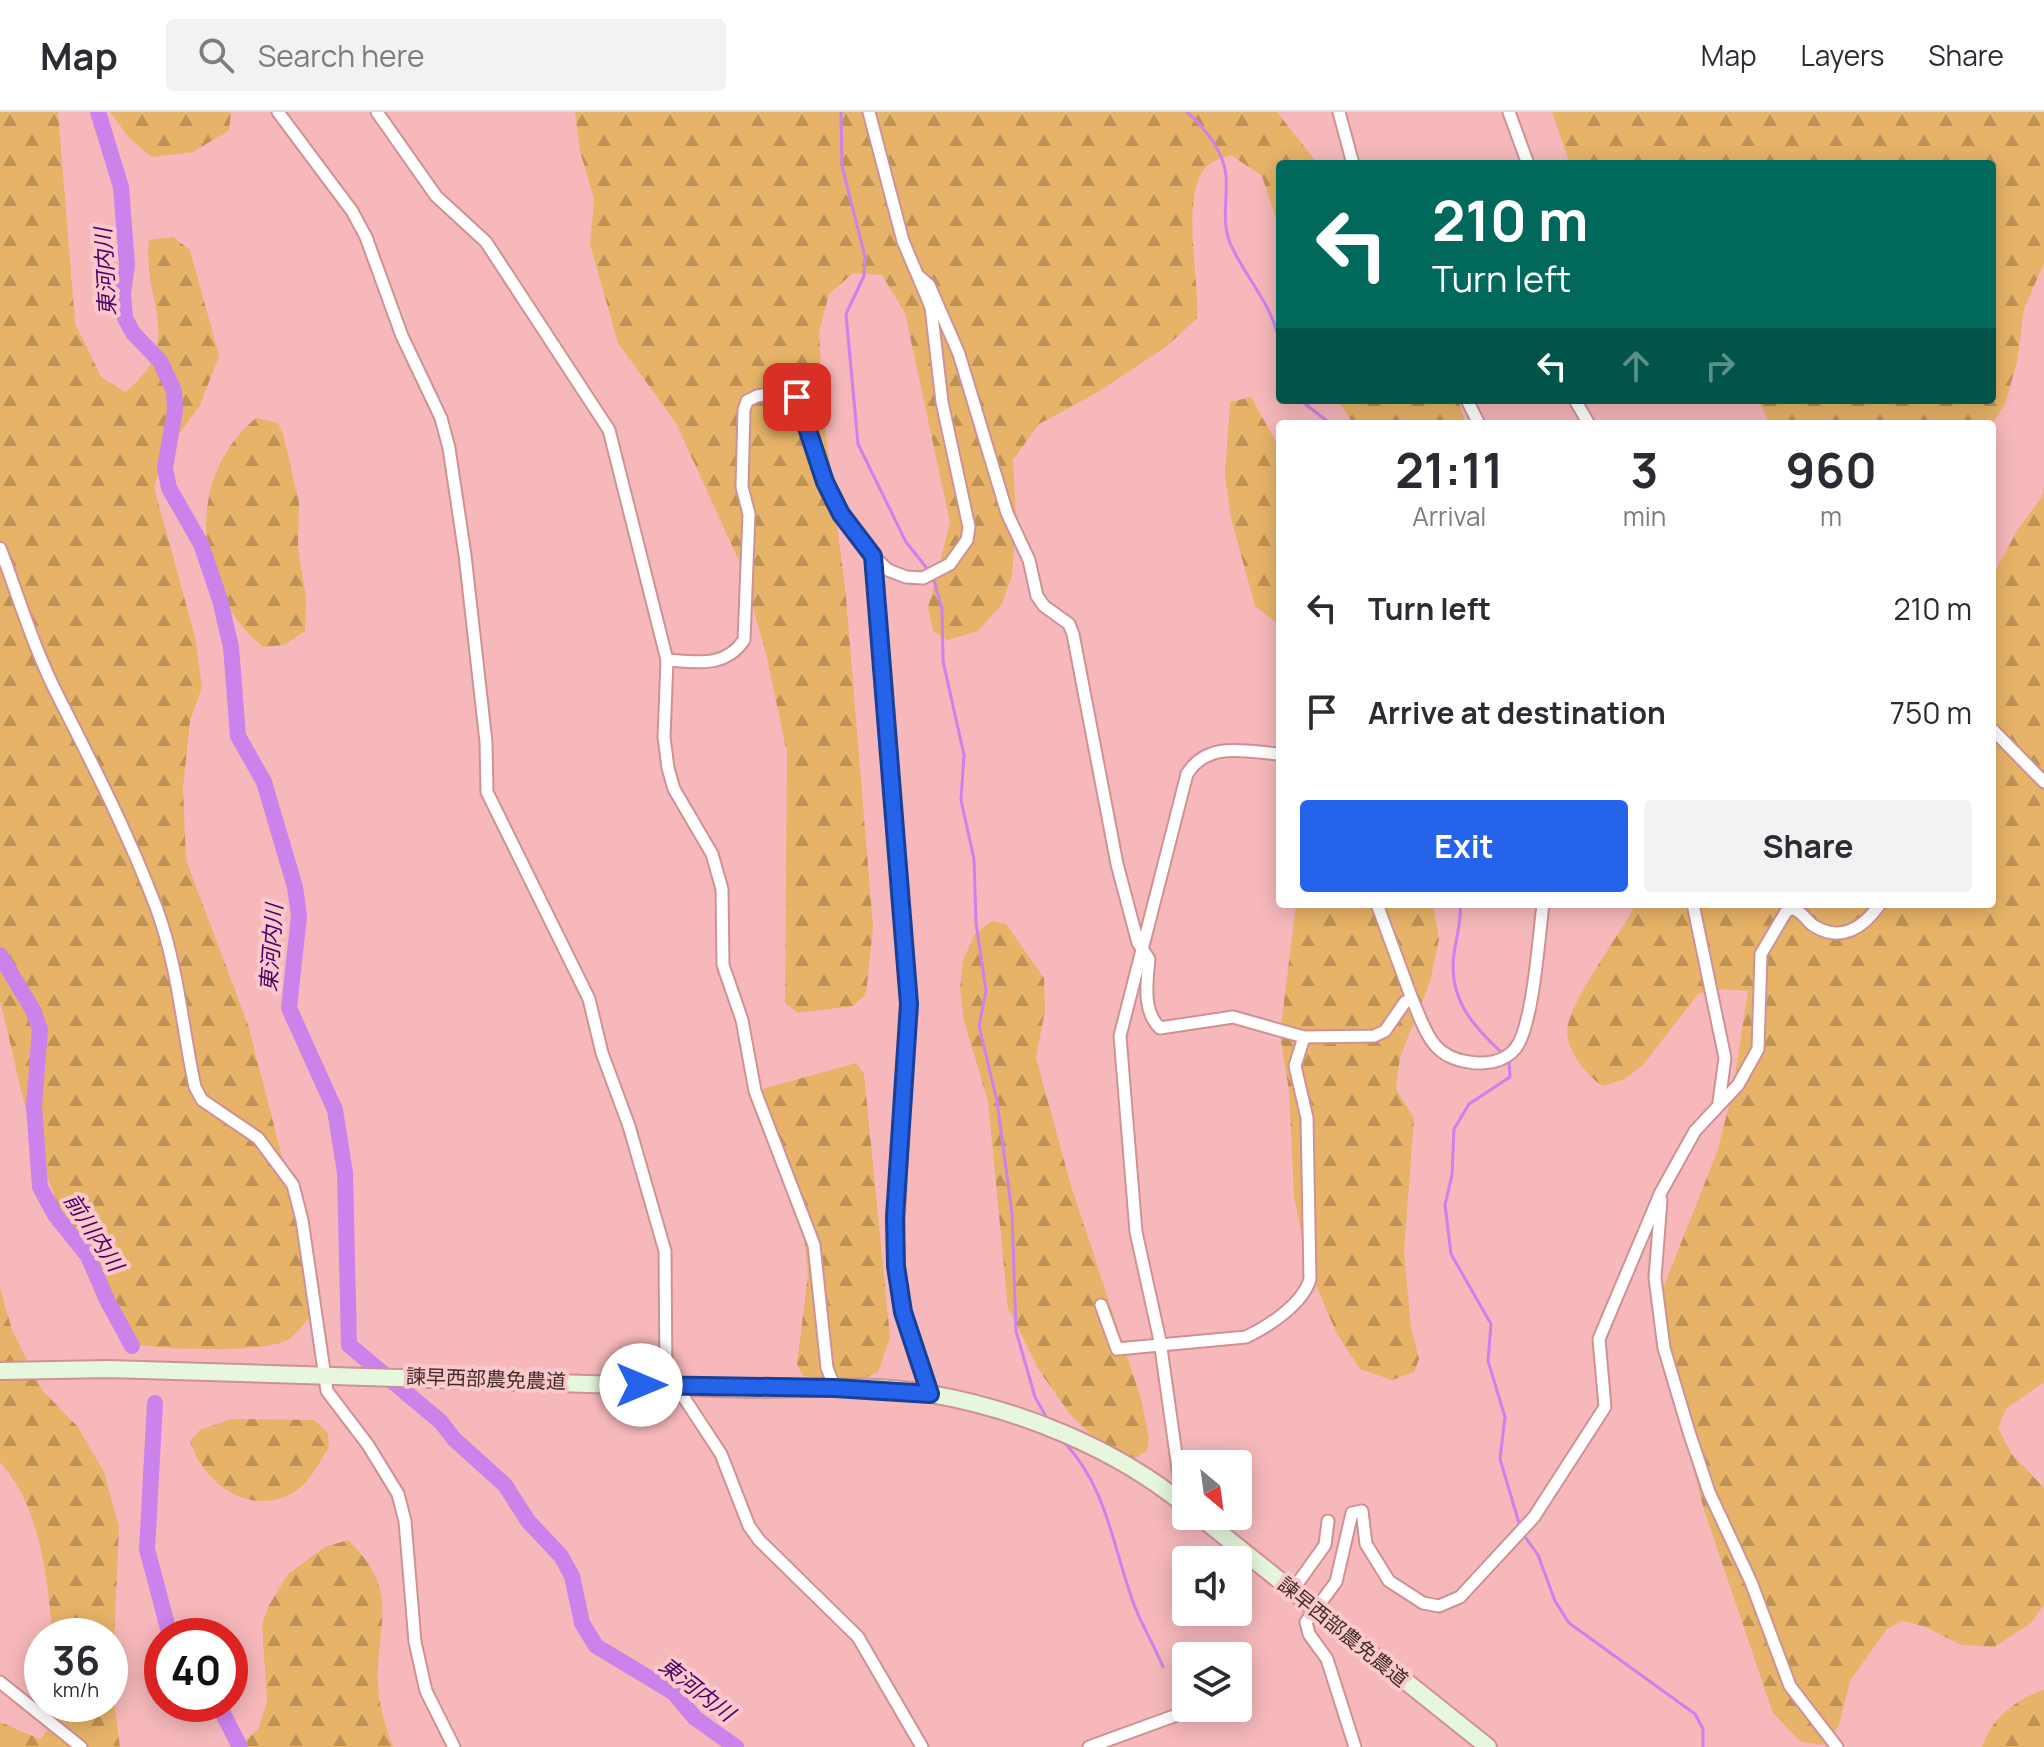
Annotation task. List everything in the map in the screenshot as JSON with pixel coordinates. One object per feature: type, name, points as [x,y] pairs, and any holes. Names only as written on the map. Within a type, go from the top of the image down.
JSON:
[{"type":"street","points":[[278,112],[352,211],[366,237],[402,336],[441,418],[449,448],[467,571],[486,742],[487,792],[589,999],[602,1053],[629,1126],[665,1251],[666,1379],[675,1384],[721,1454],[754,1533],[858,1637],[922,1747]]},
{"type":"street","points":[[377,112],[436,196],[486,242],[609,430],[667,660],[664,737],[668,768],[674,789],[712,854],[722,889],[723,965],[742,1020],[755,1091],[814,1245],[827,1368],[835,1388]]},
{"type":"street","points":[[667,660],[709,663],[726,658],[744,640],[749,514],[742,487],[744,410],[747,401],[757,396],[789,391],[797,397],[825,482],[841,514],[873,556],[888,570],[906,577],[923,578],[959,555],[969,527],[942,402],[931,307],[903,241],[869,112]]},
{"type":"street","points":[[1339,112],[1352,160]]},
{"type":"street","points":[[1509,112],[1527,160]]},
{"type":"street","points":[[920,277],[929,285],[959,354],[1007,513],[1029,560],[1037,596],[1044,606],[1069,624],[1073,634],[1117,864],[1138,943],[1149,959],[1149,1010],[1160,1028],[1233,1017],[1304,1037],[1374,1036],[1385,1031],[1405,1002],[1412,999]]},
{"type":"street","points":[[0,548],[27,626],[58,697],[95,765],[156,906],[169,947],[195,1087],[202,1100],[258,1138],[293,1185],[302,1220],[327,1391],[368,1445],[398,1494],[405,1521],[415,1642],[426,1691],[454,1747]]},
{"type":"street","points":[[873,556],[909,1004],[895,1217],[896,1266],[903,1312],[930,1394]]},
{"type":"street","points":[[1996,733],[2044,782]]},
{"type":"street","points":[[1175,1450],[1161,1347],[1136,1232],[1120,1036],[1187,774],[1193,764],[1219,750],[1276,754]]},
{"type":"street","points":[[1378,908],[1433,1047],[1449,1059],[1496,1062],[1514,1051],[1524,1032],[1542,908]]},
{"type":"street","points":[[1694,908],[1725,1058],[1719,1102]]},
{"type":"street","points":[[1355,1747],[1327,1659],[1309,1634],[1306,1622],[1336,1582],[1352,1513],[1357,1510],[1365,1520],[1366,1544],[1389,1581],[1423,1603],[1439,1606],[1460,1597],[1526,1526],[1605,1407],[1607,1399],[1599,1339],[1661,1192],[1695,1131],[1738,1085],[1758,1049],[1761,954],[1787,910],[1802,912],[1814,926],[1841,934],[1863,926],[1877,908]]},
{"type":"street","points":[[1101,1305],[1117,1349],[1161,1347],[1246,1337],[1259,1331],[1307,1291],[1310,1263],[1307,1118],[1295,1066],[1304,1037]]},
{"type":"street","points":[[1661,1192],[1655,1278],[1664,1348],[1689,1432],[1709,1492],[1751,1582],[1790,1686],[1837,1747]]},
{"type":"street","name":"諫早西部農免農道","points":[[0,1371],[109,1369],[835,1388],[930,1394],[1074,1438],[1142,1475],[1172,1495]]},
{"type":"street","points":[[1292,1591],[1325,1545],[1328,1521]]},
{"type":"street","name":"諫早西部農免農道","points":[[1216,1530],[1488,1747]]},
{"type":"street","points":[[0,1682],[81,1747]]},
{"type":"street","points":[[1089,1747],[1172,1717]]},
{"type":"green space","points":[[0,112],[58,112],[75,323],[101,377],[125,392],[144,374],[154,356],[158,320],[148,262],[149,240],[173,237],[190,250],[219,356],[200,405],[164,455],[154,487],[195,637],[202,687],[190,721],[183,788],[186,860],[248,1025],[306,1249],[313,1314],[289,1339],[273,1345],[208,1349],[128,1343],[86,1269],[53,1191],[29,1120],[0,1001]]},
{"type":"green space","points":[[110,112],[231,112],[229,130],[193,152],[152,157],[130,139]]},
{"type":"green space","points":[[575,112],[1277,112],[1315,160],[1276,160],[1276,219],[1262,176],[1231,155],[1208,165],[1199,178],[1194,195],[1197,318],[1167,346],[1098,392],[1039,424],[1013,460],[1016,517],[1012,575],[1002,604],[978,631],[948,640],[933,631],[928,608],[950,522],[905,313],[882,275],[853,273],[829,294],[819,332],[823,409],[846,597],[873,927],[866,994],[853,1006],[798,1013],[785,1003],[787,753],[766,653],[740,563],[676,423],[618,343],[590,244],[594,199],[580,151]]},
{"type":"green space","points":[[1552,112],[2044,112],[2044,263],[2024,309],[2017,362],[2005,404],[1995,420],[1768,420],[1760,404],[1996,404],[1996,160],[1569,160]]},
{"type":"green space","points":[[1251,397],[1276,442],[1276,623],[1255,606],[1231,518],[1225,476],[1230,402]]},
{"type":"green space","points":[[1340,404],[1459,404],[1465,420],[1350,420]]},
{"type":"green space","points":[[256,418],[278,423],[283,433],[299,503],[298,548],[306,598],[305,631],[284,645],[263,647],[240,623],[222,595],[211,565],[206,533],[208,502],[217,471],[233,443]]},
{"type":"green space","points":[[2044,486],[2044,1382],[2006,1409],[1998,1428],[2011,1453],[2044,1488],[2044,1605],[2031,1623],[1994,1647],[1962,1645],[1923,1626],[1902,1621],[1887,1629],[1850,1681],[1839,1725],[1825,1745],[1801,1742],[1773,1713],[1704,1510],[1675,1400],[1660,1296],[1717,1152],[1732,1094],[1748,991],[1714,989],[1698,994],[1643,1065],[1625,1079],[1603,1086],[1579,1063],[1570,1047],[1567,1031],[1576,1003],[1634,908],[1996,908],[1996,570],[2018,529],[2042,497]]},
{"type":"green space","points":[[1296,908],[1434,908],[1439,939],[1430,982],[1400,1057],[1396,1089],[1414,1118],[1404,1251],[1411,1328],[1419,1359],[1414,1372],[1392,1380],[1360,1369],[1337,1334],[1307,1264],[1294,1196],[1289,1091],[1280,1034]]},
{"type":"green space","points":[[992,921],[1006,924],[1044,978],[1045,1010],[1036,1058],[1071,1186],[1141,1399],[1149,1438],[1147,1450],[1133,1460],[1102,1446],[1070,1414],[1039,1370],[1008,1308],[988,1101],[964,1021],[960,989],[963,960],[975,934]]},
{"type":"green space","points":[[856,1063],[864,1074],[890,1337],[878,1372],[856,1382],[803,1376],[797,1364],[808,1274],[803,1225],[754,1110],[753,1095],[766,1088]]},
{"type":"green space","points":[[0,1288],[12,1330],[42,1390],[77,1426],[104,1472],[119,1527],[115,1618],[51,1618],[40,1544],[33,1522],[14,1481],[0,1462]]},
{"type":"green space","points":[[231,1419],[314,1420],[328,1433],[329,1447],[310,1477],[296,1491],[279,1499],[247,1499],[231,1493],[206,1471],[190,1441],[200,1430]]},
{"type":"green space","points":[[348,1540],[365,1559],[381,1593],[378,1686],[381,1710],[393,1747],[237,1747],[258,1730],[267,1702],[262,1624],[268,1607],[288,1574],[325,1547]]},
{"type":"green space","points":[[2044,1689],[2044,1747],[1982,1747],[1992,1727],[2006,1711]]},
{"type":"green space","points":[[0,1722],[40,1739],[52,1722],[117,1722],[120,1747],[0,1747]]},
{"type":"waterway","name":"東河内川","points":[[98,112],[121,187],[127,265],[123,293],[125,318],[133,333],[160,361],[174,391],[175,410],[165,468],[169,488],[201,544],[220,600],[231,647],[238,736],[264,782],[295,887],[299,916],[289,1008],[335,1110],[345,1173],[349,1345],[441,1422],[454,1439],[505,1485],[528,1521],[561,1556],[572,1576],[582,1623],[596,1646],[674,1693],[695,1718],[736,1747]]},
{"type":"waterway","points":[[841,112],[842,166],[865,257],[864,276],[846,314],[858,444],[906,542],[929,571]]},
{"type":"waterway","points":[[1187,112],[1206,132],[1221,156],[1226,175],[1227,234],[1276,329]]},
{"type":"waterway","points":[[1305,404],[1326,420]]},
{"type":"waterway","points":[[933,577],[942,609],[943,661],[964,755],[961,800],[974,859],[976,923],[986,991],[979,1026],[997,1101],[1012,1213],[1016,1331],[1035,1397],[1048,1420]]},
{"type":"waterway","points":[[1460,908],[1453,969],[1458,996],[1471,1020],[1500,1051]]},
{"type":"waterway","name":"前川内川","points":[[0,955],[33,1010],[40,1029],[34,1106],[40,1187],[55,1215],[88,1256],[132,1346]]},
{"type":"waterway","points":[[1509,1062],[1510,1077],[1469,1104],[1454,1129],[1452,1175],[1445,1205],[1451,1254],[1491,1324],[1488,1361],[1505,1417],[1500,1459],[1519,1523]]},
{"type":"waterway","name":"前川内川","points":[[155,1403],[147,1549],[165,1618]]},
{"type":"waterway","points":[[1064,1442],[1090,1478],[1099,1497],[1135,1608],[1163,1667]]},
{"type":"waterway","points":[[1523,1534],[1538,1555],[1555,1601],[1569,1623],[1695,1714],[1703,1729],[1703,1747]]},
{"type":"waterway","name":"前川内川","points":[[227,1722],[240,1747]]},
{"type":"route","points":[[641,1385],[835,1388],[930,1394],[903,1312],[896,1266],[895,1217],[909,1046],[909,1004],[893,835],[873,556],[841,514],[825,482],[797,397]]}]
